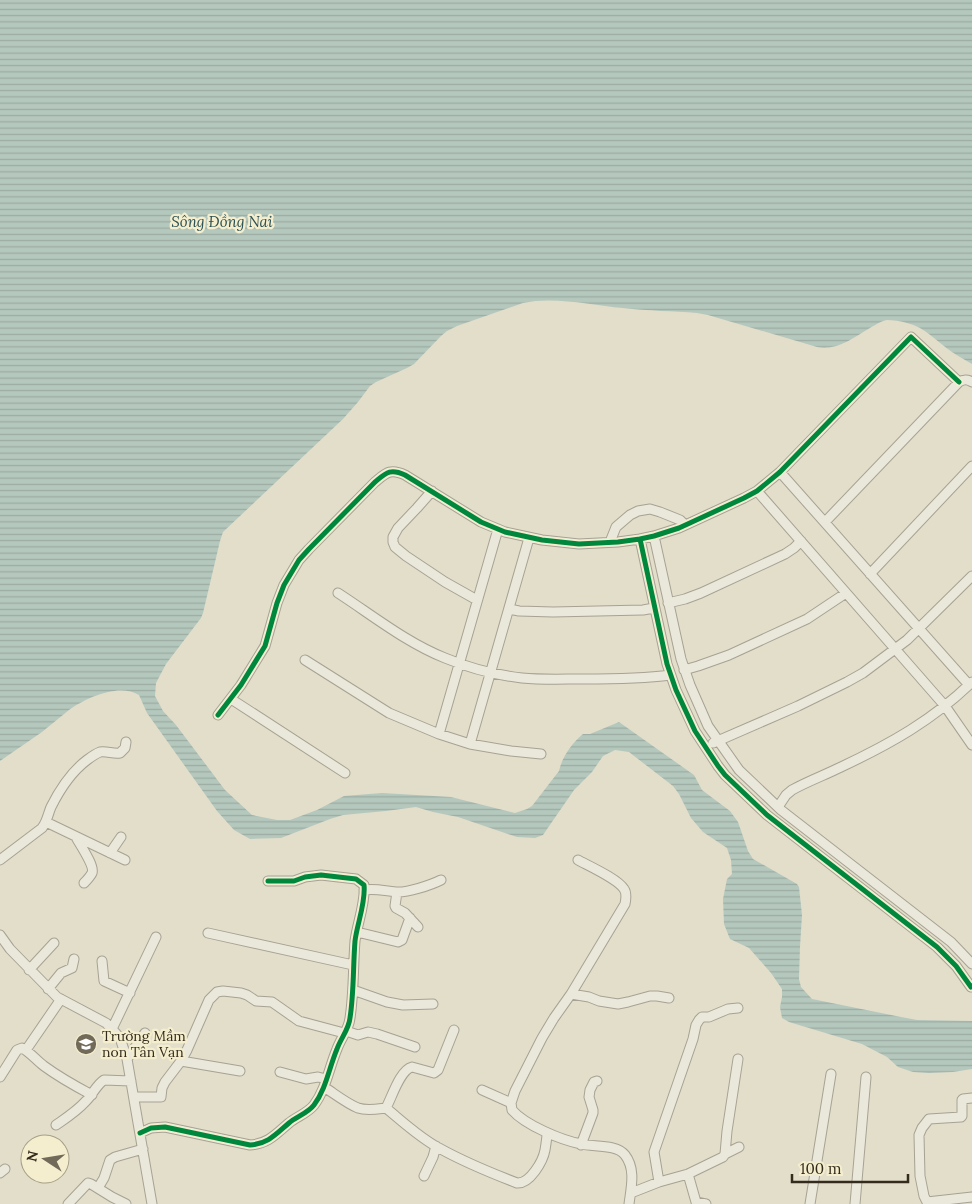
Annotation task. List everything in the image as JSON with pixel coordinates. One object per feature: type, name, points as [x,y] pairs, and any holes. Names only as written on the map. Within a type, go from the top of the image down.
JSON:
[{"type":"street","points":[[218,715],[241,685],[265,646],[284,585],[299,560],[308,548],[385,474],[398,471],[481,522],[529,538],[579,544],[640,539],[685,525],[757,491],[780,472],[911,338],[959,382]]},
{"type":"street","points":[[825,522],[959,382],[963,379],[972,382]]},
{"type":"street","points":[[870,574],[972,466]]},
{"type":"street","points":[[778,807],[786,794],[792,790],[840,768],[911,731],[945,706],[970,683],[780,472]]},
{"type":"street","points":[[432,491],[398,528],[393,537],[395,547],[450,585],[478,600]]},
{"type":"street","points":[[757,491],[945,706],[972,745]]},
{"type":"street","points":[[610,542],[616,527],[638,511],[650,509],[680,520],[685,525]]},
{"type":"street","points":[[439,734],[498,529]]},
{"type":"street","points":[[654,536],[684,670],[707,722],[739,770],[778,807],[951,942],[971,962]]},
{"type":"street","points":[[470,744],[529,538]]},
{"type":"street","points":[[640,539],[670,675],[693,727],[726,775],[767,815],[937,947],[972,986]]},
{"type":"street","points":[[668,602],[685,599],[734,578],[785,554],[801,541]]},
{"type":"street","points":[[705,746],[798,706],[863,673],[907,640],[972,576]]},
{"type":"street","points":[[338,593],[432,653],[491,673],[538,679],[648,678],[670,675]]},
{"type":"street","points":[[684,670],[720,658],[807,619],[846,593]]},
{"type":"street","points":[[509,610],[553,612],[643,610],[654,608]]},
{"type":"street","points":[[305,660],[389,713],[439,734],[470,744],[541,754]]},
{"type":"street","points":[[230,699],[345,773]]},
{"type":"street","points":[[0,860],[42,828],[50,808],[71,774],[79,766],[96,754],[105,752],[120,753],[125,748],[126,742]]},
{"type":"street","points":[[46,822],[125,860]]},
{"type":"street","points":[[76,837],[93,870],[84,883]]},
{"type":"street","points":[[110,853],[121,837]]},
{"type":"street","points":[[578,860],[615,880],[624,889],[625,904],[542,1038],[514,1091],[511,1103],[512,1110],[547,1133],[581,1144],[616,1149],[624,1154],[631,1168],[632,1182],[629,1204]]},
{"type":"street","points":[[140,1133],[151,1128],[165,1127],[250,1145],[261,1144],[309,1110],[325,1083],[337,1048],[350,1020],[353,965],[364,885],[356,879],[322,875],[291,881],[268,881]]},
{"type":"street","points":[[364,890],[378,888],[398,892],[429,885],[441,880]]},
{"type":"street","points":[[398,892],[396,908],[405,912],[418,927]]},
{"type":"street","points":[[357,932],[398,942],[402,940],[410,918]]},
{"type":"street","points":[[915,930],[922,919]]},
{"type":"street","points":[[208,933],[353,965]]},
{"type":"street","points":[[0,936],[48,989],[61,999],[106,1023],[120,1038],[127,1059],[152,1204]]},
{"type":"street","points":[[112,1029],[156,937]]},
{"type":"street","points":[[29,970],[54,943]]},
{"type":"street","points":[[48,989],[60,973],[72,968],[74,959]]},
{"type":"street","points":[[102,961],[104,981],[130,993]]},
{"type":"street","points":[[353,990],[402,1006],[433,1004]]},
{"type":"street","points":[[134,1097],[161,1097],[165,1082],[181,1062],[209,1000],[217,992],[241,993],[256,1001],[272,1002],[299,1021],[358,1035],[368,1032],[377,1034],[415,1047]]},
{"type":"street","points":[[571,994],[618,1004],[650,996],[669,998]]},
{"type":"street","points":[[26,1050],[61,999]]},
{"type":"street","points":[[659,1182],[654,1152],[694,1039],[696,1025],[702,1017],[709,1017],[728,1008],[738,1008]]},
{"type":"street","points":[[386,1108],[402,1074],[409,1067],[434,1073],[438,1070],[454,1030]]},
{"type":"street","points":[[127,1059],[145,1034]]},
{"type":"street","points":[[0,1077],[17,1050],[22,1048],[58,1076],[92,1095]]},
{"type":"street","points":[[725,1154],[738,1059]]},
{"type":"street","points":[[181,1062],[240,1071]]},
{"type":"street","points":[[280,1072],[306,1079],[318,1077],[350,1104],[359,1108],[386,1108],[436,1146],[517,1183],[522,1184],[535,1171],[544,1155],[547,1133]]},
{"type":"street","points":[[810,1204],[831,1074]]},
{"type":"street","points":[[855,1204],[866,1077]]},
{"type":"street","points":[[56,1125],[85,1103],[100,1082],[104,1080],[131,1081]]},
{"type":"street","points":[[581,1144],[593,1110],[589,1097],[590,1090],[594,1082],[597,1081]]},
{"type":"street","points":[[482,1090],[511,1103]]},
{"type":"street","points":[[972,1098],[962,1100],[961,1117],[929,1120],[922,1128],[920,1135],[920,1176],[927,1203],[972,1197]]},
{"type":"street","points":[[424,1176],[436,1146]]},
{"type":"street","points":[[630,1193],[688,1174],[739,1147]]},
{"type":"street","points":[[98,1188],[104,1178],[110,1160],[143,1149]]},
{"type":"street","points":[[688,1174],[697,1203]]},
{"type":"street","points":[[68,1204],[88,1183],[126,1204]]},
{"type":"water","name":"Sông Đồng Nai","points":[[0,0],[972,0],[972,364],[952,352],[920,328],[905,322],[892,320],[880,322],[845,343],[824,348],[697,313],[632,309],[547,300],[523,303],[457,326],[441,336],[414,364],[370,386],[343,419],[223,532],[201,618],[166,664],[156,683],[155,696],[163,711],[176,725],[225,790],[252,815],[277,820],[290,820],[317,810],[344,796],[382,793],[451,797],[515,813],[532,806],[559,771],[568,751],[583,734],[590,734],[619,722],[694,775],[702,790],[730,811],[738,822],[748,851],[753,859],[797,884],[802,915],[799,979],[801,987],[812,999],[917,1020],[972,1021],[972,1069],[953,1072],[913,1072],[898,1067],[887,1057],[862,1044],[789,1022],[782,1018],[780,1007],[782,989],[749,948],[730,939],[724,924],[723,899],[727,879],[732,874],[731,860],[727,848],[703,832],[691,818],[673,786],[629,752],[615,750],[603,756],[592,772],[574,790],[543,835],[535,838],[517,837],[458,817],[416,807],[343,815],[281,838],[250,839],[234,830],[217,811],[147,713],[139,695],[131,692],[113,691],[84,701],[0,761]]},
{"type":"cycle path","points":[[218,715],[241,685],[265,646],[284,585],[299,560],[375,482],[388,472],[405,475],[481,522],[505,532],[542,540],[579,544],[640,539],[679,528],[757,491],[780,472],[911,337],[959,382]]},
{"type":"cycle path","points":[[640,539],[667,664],[676,690],[695,731],[718,766],[767,815],[937,947],[972,986]]},
{"type":"cycle path","points":[[140,1133],[151,1128],[165,1127],[250,1145],[262,1143],[309,1110],[322,1092],[349,1022],[355,941],[364,899],[364,885],[356,879],[321,875],[305,877],[294,881],[268,881]]},
{"type":"place","name":"Trường Mầm non Tân Vạn","points":[[86,1044]]}]
